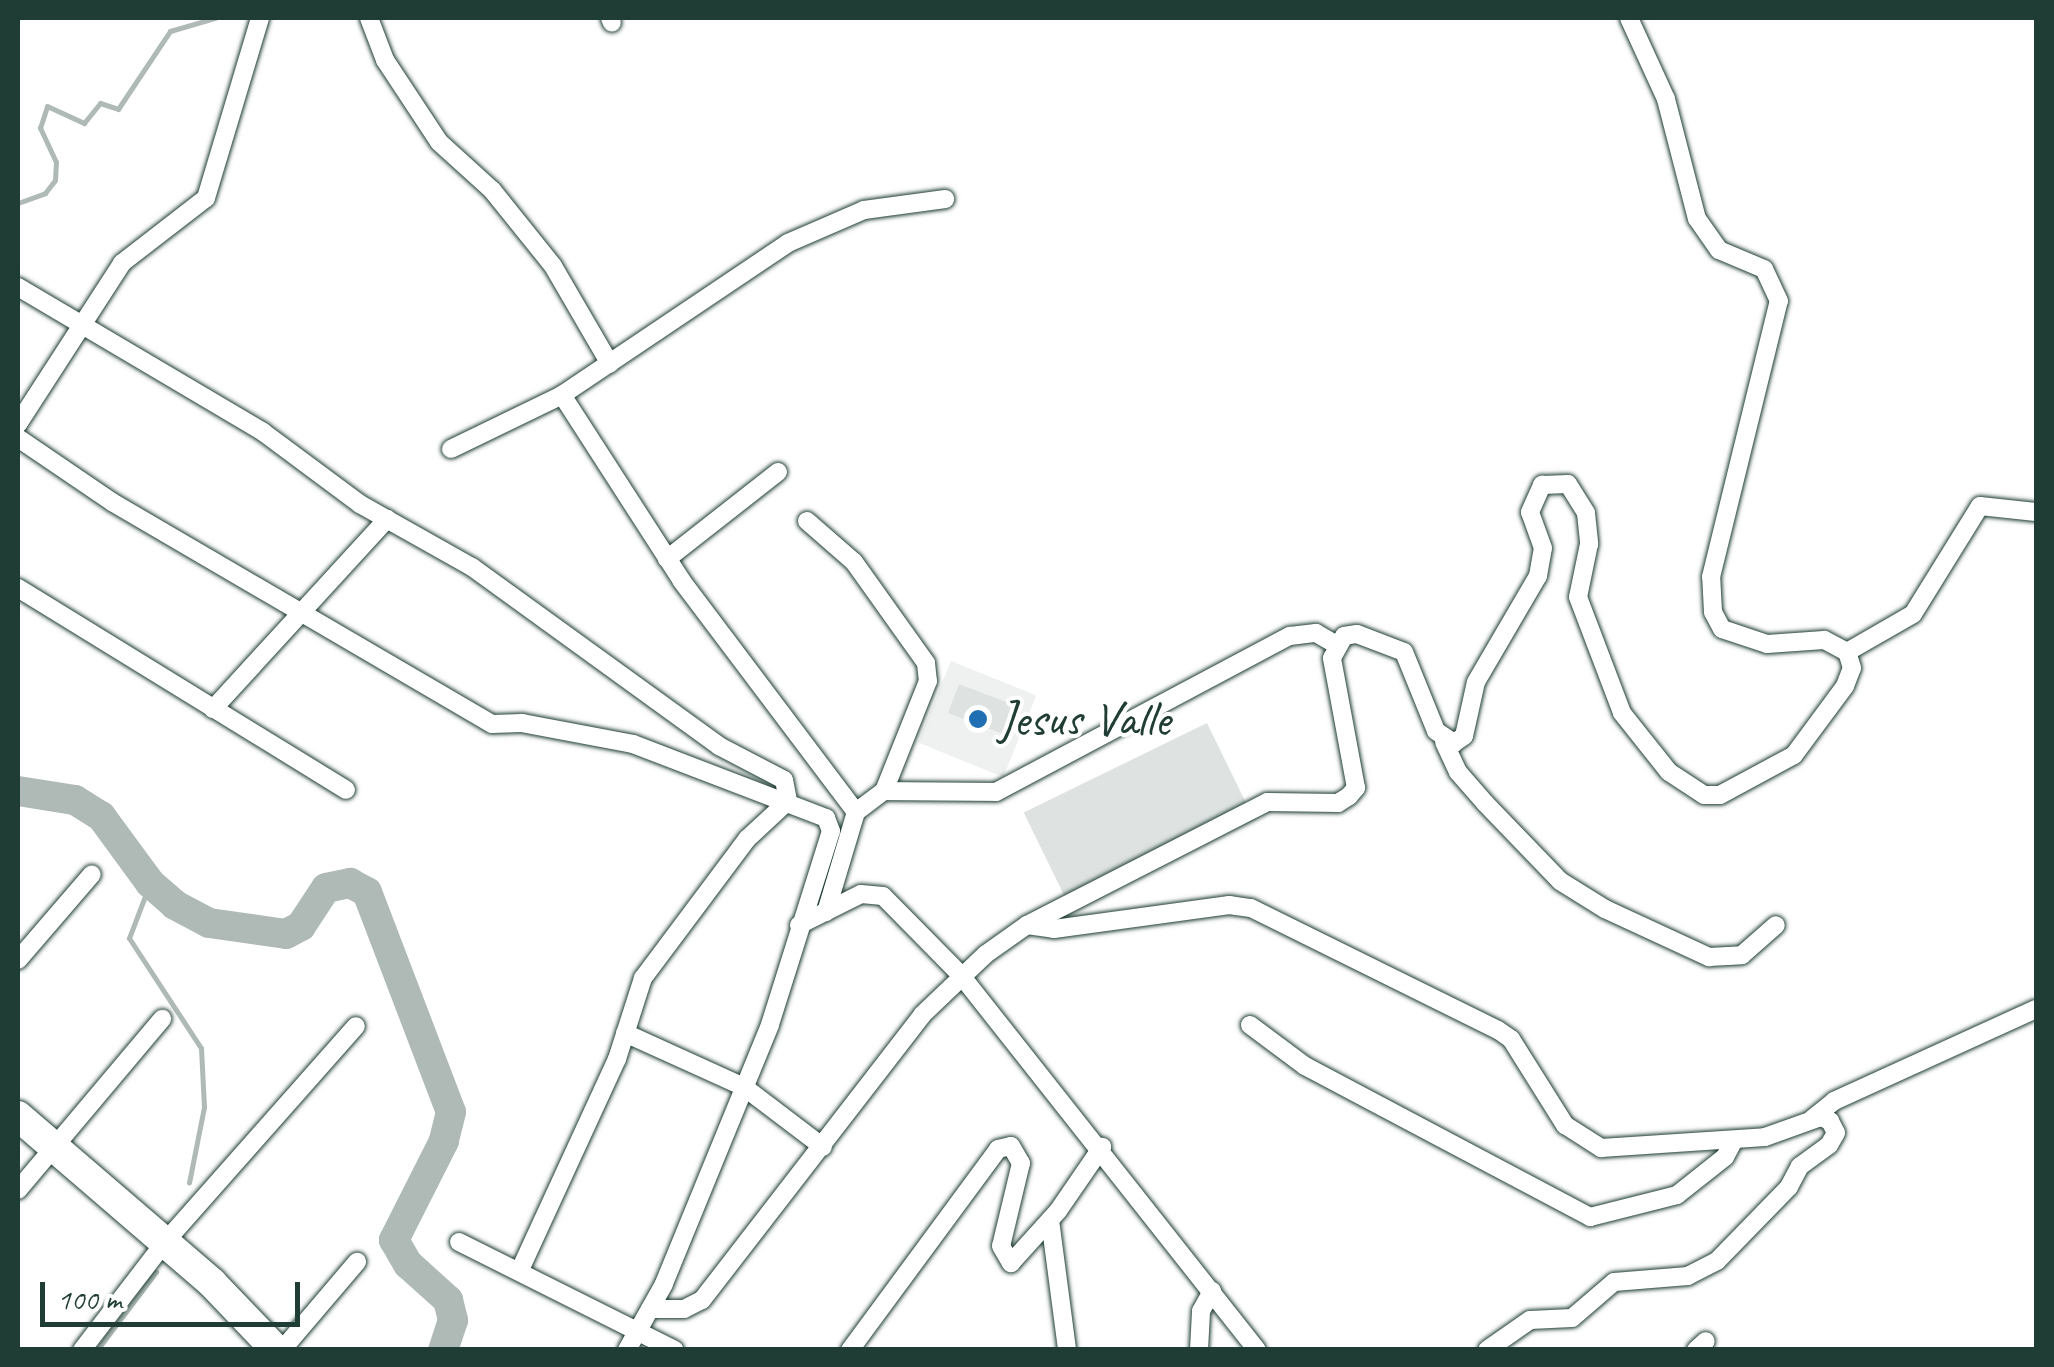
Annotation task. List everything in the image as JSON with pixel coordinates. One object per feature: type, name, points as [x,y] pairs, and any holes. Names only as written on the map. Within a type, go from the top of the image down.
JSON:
[{"type":"main road","points":[[18,1116],[164,1242],[279,1350]]},
{"type":"street","points":[[18,424],[122,263],[206,198],[260,18]]},
{"type":"street","points":[[368,18],[385,60],[439,142],[492,190],[553,266],[610,364]]},
{"type":"street","points":[[1444,742],[1454,743],[1469,727],[1476,682],[1538,576],[1543,548],[1530,512],[1532,495],[1554,480],[1568,484],[1586,513],[1589,544],[1578,597],[1622,712],[1687,787],[1720,795],[1794,755],[1844,686],[1852,668],[1847,652],[1824,640],[1745,640],[1722,629],[1713,612],[1711,577],[1778,301],[1764,269],[1719,250],[1697,219],[1666,99],[1629,18]]},
{"type":"street","points":[[452,450],[562,395],[788,243],[864,210],[945,199]]},
{"type":"street","points":[[18,287],[263,432],[387,519],[472,566],[720,746],[784,780],[788,801]]},
{"type":"street","points":[[562,395],[667,559],[856,812]]},
{"type":"street","points":[[18,438],[492,724],[522,723],[633,744],[826,818],[831,832],[744,1087],[650,1309],[627,1350]]},
{"type":"street","points":[[667,559],[778,472]]},
{"type":"street","points":[[1847,652],[1913,614],[1980,506],[2036,512]]},
{"type":"street","points":[[212,709],[387,519]]},
{"type":"street","points":[[807,521],[854,562],[926,664],[928,681],[884,791],[856,812],[826,912]]},
{"type":"street","points":[[18,588],[346,790]]},
{"type":"street","points":[[884,791],[996,792],[1290,636],[1316,633],[1334,644]]},
{"type":"street","points":[[1334,644],[1357,634],[1404,652],[1458,772],[1560,881],[1605,909],[1709,958],[1742,956],[1776,925]]},
{"type":"street","points":[[650,1309],[684,1309],[702,1300],[960,974],[1027,925],[1267,802],[1338,803],[1349,796],[1356,788],[1343,739],[1334,644]]},
{"type":"street","points":[[520,1272],[625,1033],[643,978],[665,943],[747,839],[788,801]]},
{"type":"street","points":[[18,960],[92,874]]},
{"type":"street","points":[[799,925],[861,894],[884,896],[960,974],[1102,1147],[1257,1350]]},
{"type":"street","points":[[1027,925],[1054,929],[1229,905],[1252,908],[1498,1030],[1510,1040],[1565,1125],[1590,1144],[1618,1148],[1766,1138],[1812,1120],[1850,1094],[2036,1009]]},
{"type":"street","points":[[18,1190],[162,1019]]},
{"type":"street","points":[[1250,1025],[1305,1066],[1590,1216],[1677,1195],[1725,1157],[1734,1140]]},
{"type":"street","points":[[82,1350],[164,1242],[356,1026]]},
{"type":"street","points":[[625,1033],[744,1087],[823,1147]]},
{"type":"street","points":[[1487,1350],[1530,1320],[1572,1318],[1614,1282],[1688,1276],[1717,1261],[1789,1187],[1800,1166],[1829,1144],[1836,1132],[1830,1121],[1812,1120]]},
{"type":"street","points":[[850,1350],[998,1149],[1011,1146],[1021,1163],[1002,1257],[1011,1262],[1022,1255],[1050,1220],[1102,1147]]},
{"type":"street","points":[[1050,1220],[1066,1350]]},
{"type":"street","points":[[459,1242],[675,1350]]},
{"type":"street","points":[[279,1350],[356,1262]]},
{"type":"street","points":[[1199,1350],[1202,1312],[1212,1291]]},
{"type":"shaded area","name":"Jesus Valle","points":[[951,661],[1036,695],[1003,777],[918,743]]},
{"type":"shaded area","points":[[959,684],[1013,705],[1002,734],[948,713]]},
{"type":"shaded area","points":[[1207,723],[1254,820],[1071,909],[1024,812]]},
{"type":"waterway","points":[[18,203],[45,193],[55,180],[56,162],[40,128],[47,106],[84,123],[100,103],[118,109],[170,31],[215,18]]},
{"type":"waterway","points":[[18,791],[75,800],[101,816],[150,883],[175,905],[209,923],[286,934],[301,926],[326,888],[350,883],[367,892],[451,1112],[444,1141],[394,1240],[408,1264],[448,1300],[453,1320],[443,1350]]},
{"type":"waterway","points":[[150,883],[129,938],[201,1048],[204,1107],[189,1183]]},
{"type":"waterway","points":[[97,1350],[156,1272]]},
{"type":"place","name":"Jesus Valle","points":[[978,719]]}]
